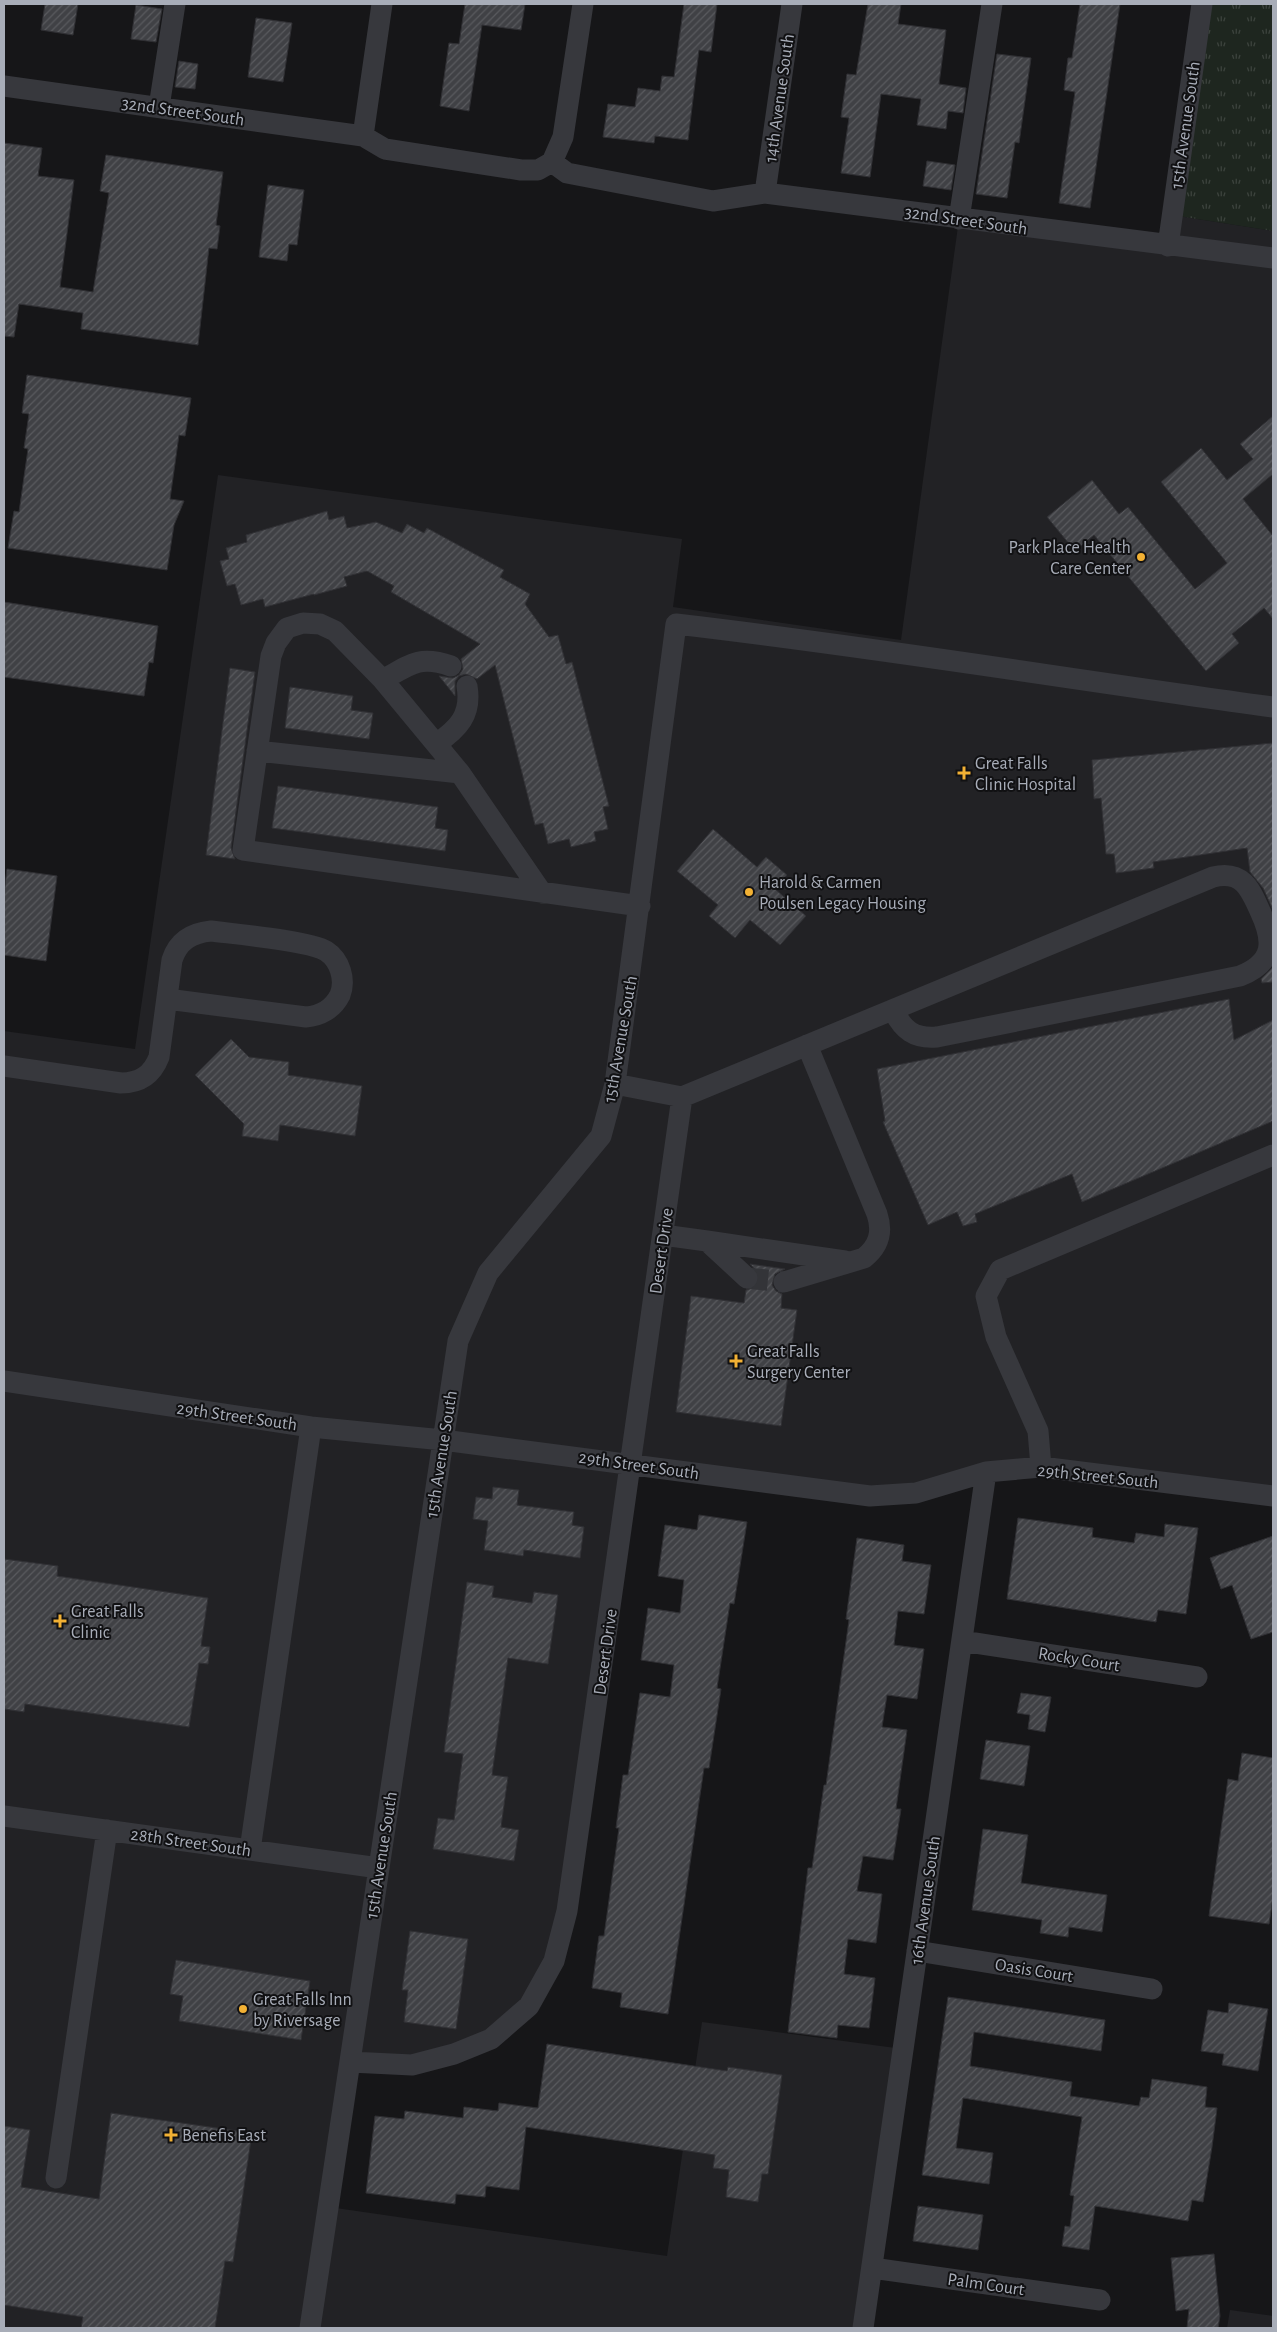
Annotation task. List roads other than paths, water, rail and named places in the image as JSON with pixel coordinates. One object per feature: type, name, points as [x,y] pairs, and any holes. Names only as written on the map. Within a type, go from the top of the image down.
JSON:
[{"type":"street","points":[[159,107],[174,4]]},
{"type":"street","points":[[382,4],[363,136],[385,149],[521,170],[538,170],[552,162],[563,137],[583,4]]},
{"type":"street","name":"14th Avenue South","points":[[765,193],[792,4]]},
{"type":"street","points":[[959,219],[992,4]]},
{"type":"street","name":"15th Avenue South","points":[[1168,246],[1202,4]]},
{"type":"street","name":"32nd Street South","points":[[4,86],[363,136]]},
{"type":"street","name":"32nd Street South","points":[[552,162],[567,173],[714,201],[765,193],[1273,258]]},
{"type":"street","points":[[542,893],[460,773],[383,680],[335,631],[320,624],[303,623],[287,628],[276,643],[271,656],[243,850],[542,893],[640,906]]},
{"type":"street","name":"15th Avenue South","points":[[310,2328],[458,1341],[488,1273],[601,1136],[615,1084],[676,624],[981,664],[1120,687],[1273,708]]},
{"type":"street","points":[[383,680],[420,661],[434,660],[451,666]]},
{"type":"street","points":[[436,744],[462,723],[468,711],[469,697],[467,686]]},
{"type":"street","points":[[257,751],[460,773]]},
{"type":"street","points":[[615,1084],[682,1097],[892,1010],[1222,875],[1239,879],[1246,884],[1270,931],[1267,954],[1251,972],[1240,976],[937,1037],[925,1038],[914,1035],[904,1028],[892,1010]]},
{"type":"street","points":[[4,1066],[121,1083],[138,1081],[152,1071],[159,1057],[167,999],[174,953],[184,940],[201,932],[211,931],[317,946],[333,957],[342,975],[340,994],[336,1002],[330,1008],[314,1016],[167,999]]},
{"type":"street","points":[[784,1282],[864,1258],[872,1251],[880,1233],[880,1223],[808,1045]]},
{"type":"street","name":"Desert Drive","points":[[350,2062],[412,2065],[454,2054],[492,2039],[529,2006],[554,1961],[567,1911],[632,1464],[682,1097]]},
{"type":"street","points":[[1041,1467],[1038,1430],[996,1337],[986,1296],[1000,1270],[1273,1155]]},
{"type":"street","points":[[664,1235],[852,1262]]},
{"type":"street","points":[[707,1241],[747,1278]]},
{"type":"street","name":"29th Street South","points":[[4,1382],[311,1427],[443,1440],[870,1496],[916,1493],[986,1472],[1041,1467],[1273,1496]]},
{"type":"street","points":[[250,1850],[311,1427]]},
{"type":"street","name":"16th Avenue South","points":[[863,2328],[986,1472]]},
{"type":"street","name":"Rocky Court","points":[[962,1641],[1197,1677]]},
{"type":"street","name":"28th Street South","points":[[4,1816],[379,1868]]},
{"type":"street","points":[[56,2178],[107,1830]]},
{"type":"street","name":"Oasis Court","points":[[917,1951],[1152,1989]]},
{"type":"street","name":"Palm Court","points":[[872,2268],[1100,2300]]},
{"type":"tunnel","points":[[747,1278],[784,1282]]},
{"type":"place","name":"Park Place Health Care Center","points":[[1141,557]]},
{"type":"place","name":"Great Falls Clinic Hospital","points":[[964,773]]},
{"type":"place","name":"Harold & Carmen Poulsen Legacy Housing","points":[[749,892]]},
{"type":"place","name":"Great Falls Surgery Center","points":[[736,1361]]},
{"type":"place","name":"Great Falls Clinic","points":[[60,1621]]},
{"type":"place","name":"Great Falls Inn by Riversage","points":[[243,2009]]},
{"type":"place","name":"Benefis East","points":[[171,2135]]}]
